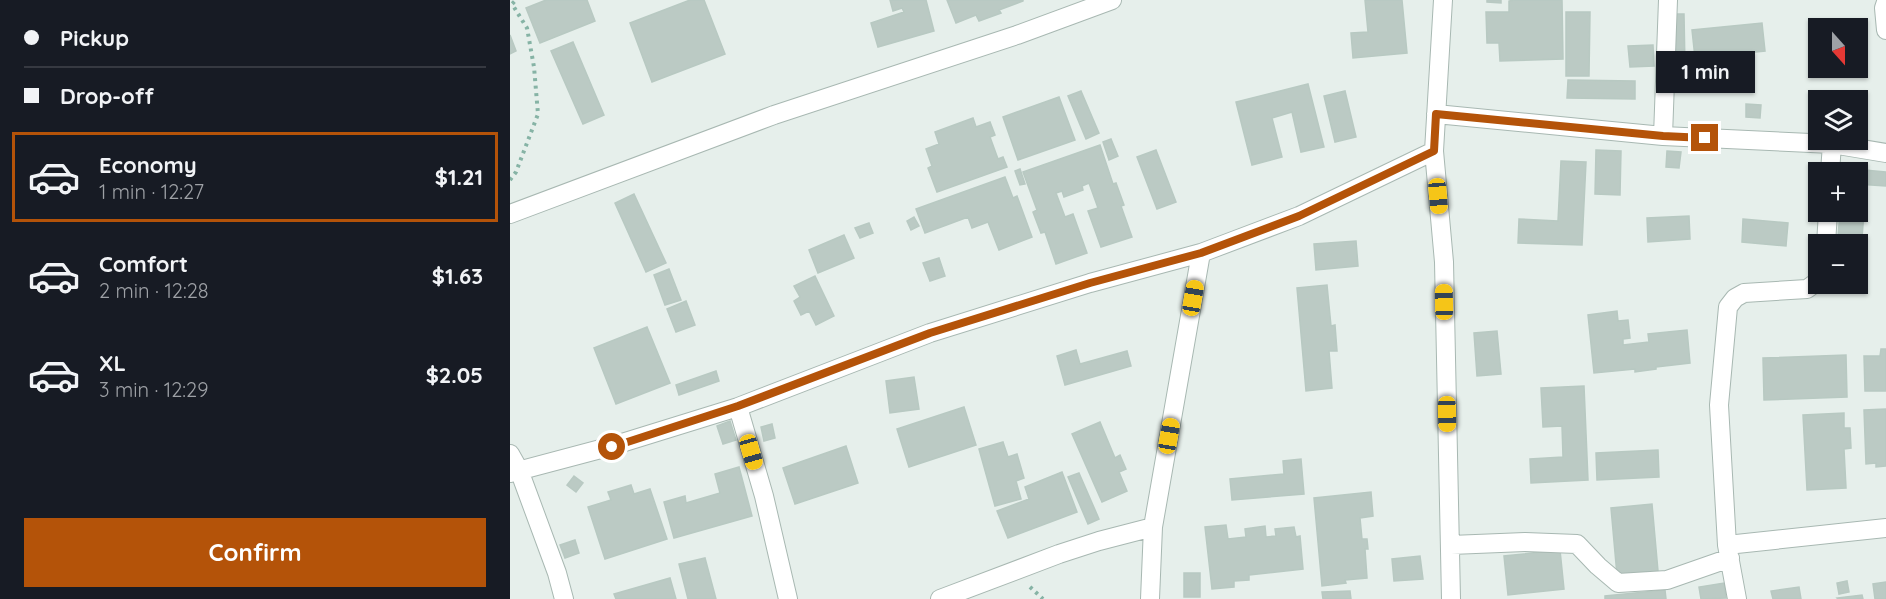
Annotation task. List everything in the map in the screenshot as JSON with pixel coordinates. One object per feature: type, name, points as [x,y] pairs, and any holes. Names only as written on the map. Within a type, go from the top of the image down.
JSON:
[{"type":"street","points":[[510,214],[774,115],[1017,35],[1112,0]]},
{"type":"street","points":[[1443,0],[1434,151],[1444,262],[1451,599]]},
{"type":"street","points":[[1663,136],[1668,0]]},
{"type":"street","points":[[1886,2],[1884,8],[1886,30]]},
{"type":"street","points":[[1436,114],[1663,136],[1808,143]]},
{"type":"street","points":[[1868,150],[1886,153]]},
{"type":"street","points":[[564,599],[557,573],[513,465],[612,447],[738,406],[930,333],[1090,283],[1201,253],[1299,216],[1434,151]]},
{"type":"street","points":[[1150,599],[1154,527],[1201,253]]},
{"type":"street","points":[[1737,599],[1729,551],[1719,405],[1728,307],[1735,298],[1744,293],[1808,289]]},
{"type":"street","points":[[738,406],[764,496],[788,599]]},
{"type":"street","points":[[940,599],[1059,554],[1154,527]]},
{"type":"street","points":[[1451,546],[1525,542],[1577,544],[1598,566],[1618,582],[1667,580],[1729,551],[1886,528]]},
{"type":"path","points":[[510,180],[516,172],[538,114],[534,67],[526,28],[512,4],[516,0]]},
{"type":"building","points":[[546,0],[587,0],[595,21],[540,43],[526,8]]},
{"type":"building","points":[[690,0],[704,0],[725,54],[652,82],[630,23]]},
{"type":"building","points":[[890,0],[926,0],[934,31],[878,47],[871,23],[904,12],[902,8],[893,11]]},
{"type":"building","points":[[947,0],[1023,1],[999,10],[1001,13],[979,21],[976,15],[956,23]]},
{"type":"building","points":[[1365,0],[1402,0],[1407,53],[1353,58],[1351,33],[1368,32]]},
{"type":"building","points":[[1487,0],[1501,0],[1501,3],[1487,2]]},
{"type":"building","points":[[1562,0],[1563,59],[1500,61],[1499,43],[1487,43],[1486,12],[1509,12],[1509,1]]},
{"type":"building","points":[[1566,12],[1590,12],[1589,76],[1566,76]]},
{"type":"building","points":[[1672,14],[1684,14],[1685,66],[1673,66]]},
{"type":"building","points":[[1762,23],[1765,51],[1695,58],[1692,30]]},
{"type":"building","points":[[510,35],[516,51],[510,54]]},
{"type":"building","points":[[573,42],[604,115],[583,124],[551,51]]},
{"type":"building","points":[[1653,45],[1654,66],[1630,67],[1628,46]]},
{"type":"building","points":[[1568,80],[1635,81],[1635,99],[1567,98]]},
{"type":"building","points":[[1308,84],[1324,147],[1301,152],[1292,112],[1272,118],[1282,157],[1252,165],[1236,102]]},
{"type":"building","points":[[1081,91],[1099,133],[1086,139],[1068,96]]},
{"type":"building","points":[[1345,91],[1356,137],[1335,142],[1324,96]]},
{"type":"building","points":[[1059,97],[1075,140],[1018,160],[1003,117]]},
{"type":"building","points":[[1746,104],[1761,105],[1760,118],[1746,117]]},
{"type":"building","points":[[973,118],[976,127],[990,122],[995,135],[990,137],[998,159],[1003,157],[1007,167],[937,192],[928,168],[932,166],[926,149],[939,144],[935,132]]},
{"type":"building","points":[[1111,139],[1118,156],[1109,160],[1103,142]]},
{"type":"building","points":[[1100,145],[1113,184],[1116,183],[1124,205],[1121,206],[1132,237],[1101,247],[1088,211],[1098,208],[1089,183],[1082,186],[1083,190],[1064,197],[1062,191],[1056,193],[1065,217],[1073,214],[1087,253],[1056,264],[1045,232],[1041,233],[1033,212],[1037,210],[1023,172]]},
{"type":"building","points":[[1156,150],[1176,202],[1157,209],[1137,157]]},
{"type":"building","points":[[1596,150],[1621,151],[1620,195],[1595,194]]},
{"type":"building","points":[[1667,151],[1681,152],[1679,168],[1666,167]]},
{"type":"building","points":[[1561,161],[1586,162],[1582,245],[1518,243],[1519,219],[1558,221]]},
{"type":"building","points":[[1020,169],[1025,184],[1020,185],[1015,171]]},
{"type":"building","points":[[1868,170],[1886,172],[1886,186],[1868,185]]},
{"type":"building","points":[[1005,177],[1013,198],[1017,196],[1032,237],[999,250],[988,222],[972,228],[968,217],[925,233],[916,209]]},
{"type":"building","points":[[634,194],[666,263],[646,272],[615,203]]},
{"type":"building","points":[[1689,216],[1690,239],[1648,242],[1647,218]]},
{"type":"building","points":[[914,217],[919,226],[911,230],[907,221]]},
{"type":"building","points":[[1743,219],[1788,223],[1786,246],[1742,242]]},
{"type":"building","points":[[1839,222],[1863,222],[1862,234],[1838,234]]},
{"type":"building","points":[[869,223],[873,233],[860,238],[855,228]]},
{"type":"building","points":[[844,235],[854,258],[818,273],[809,250]]},
{"type":"building","points":[[1356,241],[1358,266],[1316,270],[1314,244]]},
{"type":"building","points":[[939,258],[945,276],[930,281],[923,263]]},
{"type":"building","points":[[669,269],[681,300],[665,305],[654,275]]},
{"type":"building","points":[[815,276],[834,316],[816,325],[809,311],[801,315],[794,301],[800,297],[794,286]]},
{"type":"building","points":[[1327,285],[1331,326],[1335,325],[1337,351],[1329,351],[1332,388],[1306,391],[1297,288]]},
{"type":"building","points":[[686,301],[695,325],[676,332],[667,309]]},
{"type":"building","points":[[1617,311],[1618,321],[1628,320],[1630,338],[1623,339],[1623,345],[1649,342],[1648,334],[1687,330],[1690,363],[1635,372],[1635,369],[1594,373],[1588,315]]},
{"type":"building","points":[[647,327],[670,383],[616,404],[594,348]]},
{"type":"building","points":[[1497,331],[1501,374],[1477,376],[1474,333]]},
{"type":"building","points":[[1881,349],[1886,349],[1886,391],[1865,391],[1864,356],[1880,356]]},
{"type":"building","points":[[1076,350],[1080,364],[1127,351],[1131,366],[1065,385],[1057,356]]},
{"type":"building","points":[[1846,355],[1847,397],[1764,400],[1763,358]]},
{"type":"building","points":[[716,371],[719,381],[679,395],[676,385]]},
{"type":"building","points":[[914,377],[919,409],[890,413],[886,381]]},
{"type":"building","points":[[1584,386],[1588,480],[1531,483],[1530,459],[1563,457],[1562,426],[1543,427],[1541,388]]},
{"type":"building","points":[[964,407],[976,445],[909,467],[897,429]]},
{"type":"building","points":[[1886,409],[1886,466],[1876,467],[1876,463],[1866,464],[1864,410]]},
{"type":"building","points":[[1844,413],[1844,428],[1850,428],[1851,448],[1844,449],[1846,488],[1807,490],[1803,415]]},
{"type":"building","points":[[730,421],[736,440],[723,444],[717,426]]},
{"type":"building","points":[[1100,422],[1115,458],[1120,455],[1126,469],[1119,472],[1127,491],[1102,502],[1072,434]]},
{"type":"building","points":[[772,424],[775,438],[764,441],[761,427]]},
{"type":"building","points":[[1003,442],[1008,457],[1017,454],[1024,478],[1016,481],[1021,499],[995,506],[979,449]]},
{"type":"building","points":[[846,446],[858,483],[795,504],[783,468]]},
{"type":"building","points":[[1658,450],[1659,477],[1597,480],[1596,453]]},
{"type":"building","points":[[1301,459],[1304,494],[1232,500],[1230,479],[1284,474],[1283,461]]},
{"type":"building","points":[[739,467],[752,516],[674,538],[664,502],[685,496],[686,503],[720,493],[715,474]]},
{"type":"building","points":[[1062,472],[1077,512],[1008,538],[997,511],[1029,499],[1025,487]]},
{"type":"building","points":[[1079,473],[1099,519],[1088,524],[1068,477]]},
{"type":"building","points":[[574,476],[583,483],[576,492],[567,485]]},
{"type":"building","points":[[631,485],[634,494],[650,489],[667,539],[605,559],[588,507],[611,500],[608,492]]},
{"type":"building","points":[[1371,492],[1373,516],[1360,518],[1362,539],[1367,539],[1368,549],[1365,549],[1367,578],[1345,580],[1346,583],[1322,586],[1314,498]]},
{"type":"building","points":[[1652,504],[1658,571],[1617,575],[1611,508]]},
{"type":"building","points":[[1226,525],[1228,539],[1246,537],[1245,529],[1265,526],[1266,537],[1276,536],[1275,529],[1294,527],[1296,537],[1300,536],[1303,569],[1249,575],[1249,580],[1234,581],[1234,587],[1212,589],[1205,527]]},
{"type":"building","points":[[575,540],[579,553],[565,558],[560,545]]},
{"type":"building","points":[[1560,550],[1564,589],[1508,595],[1504,556]]},
{"type":"building","points":[[1420,556],[1423,579],[1394,581],[1392,559]]},
{"type":"building","points":[[705,558],[716,599],[688,599],[679,564]]},
{"type":"building","points":[[1184,573],[1200,573],[1200,597],[1184,597]]},
{"type":"building","points":[[670,578],[676,599],[616,599],[614,594]]},
{"type":"building","points":[[1847,581],[1849,592],[1839,594],[1837,583]]},
{"type":"building","points":[[1886,582],[1886,599],[1875,599],[1873,584]]},
{"type":"building","points":[[1724,583],[1726,598],[1701,599],[1699,587]]},
{"type":"building","points":[[1799,587],[1801,599],[1773,599],[1771,591]]},
{"type":"building","points":[[1665,590],[1666,599],[1605,599],[1605,596]]},
{"type":"building","points":[[1350,591],[1351,599],[1323,599],[1322,592]]},
{"type":"building","points":[[1862,595],[1863,599],[1837,598]]},
{"type":"route","points":[[612,447],[738,406],[930,333],[1090,283],[1201,253],[1299,216],[1434,151],[1436,114],[1705,138]]}]
